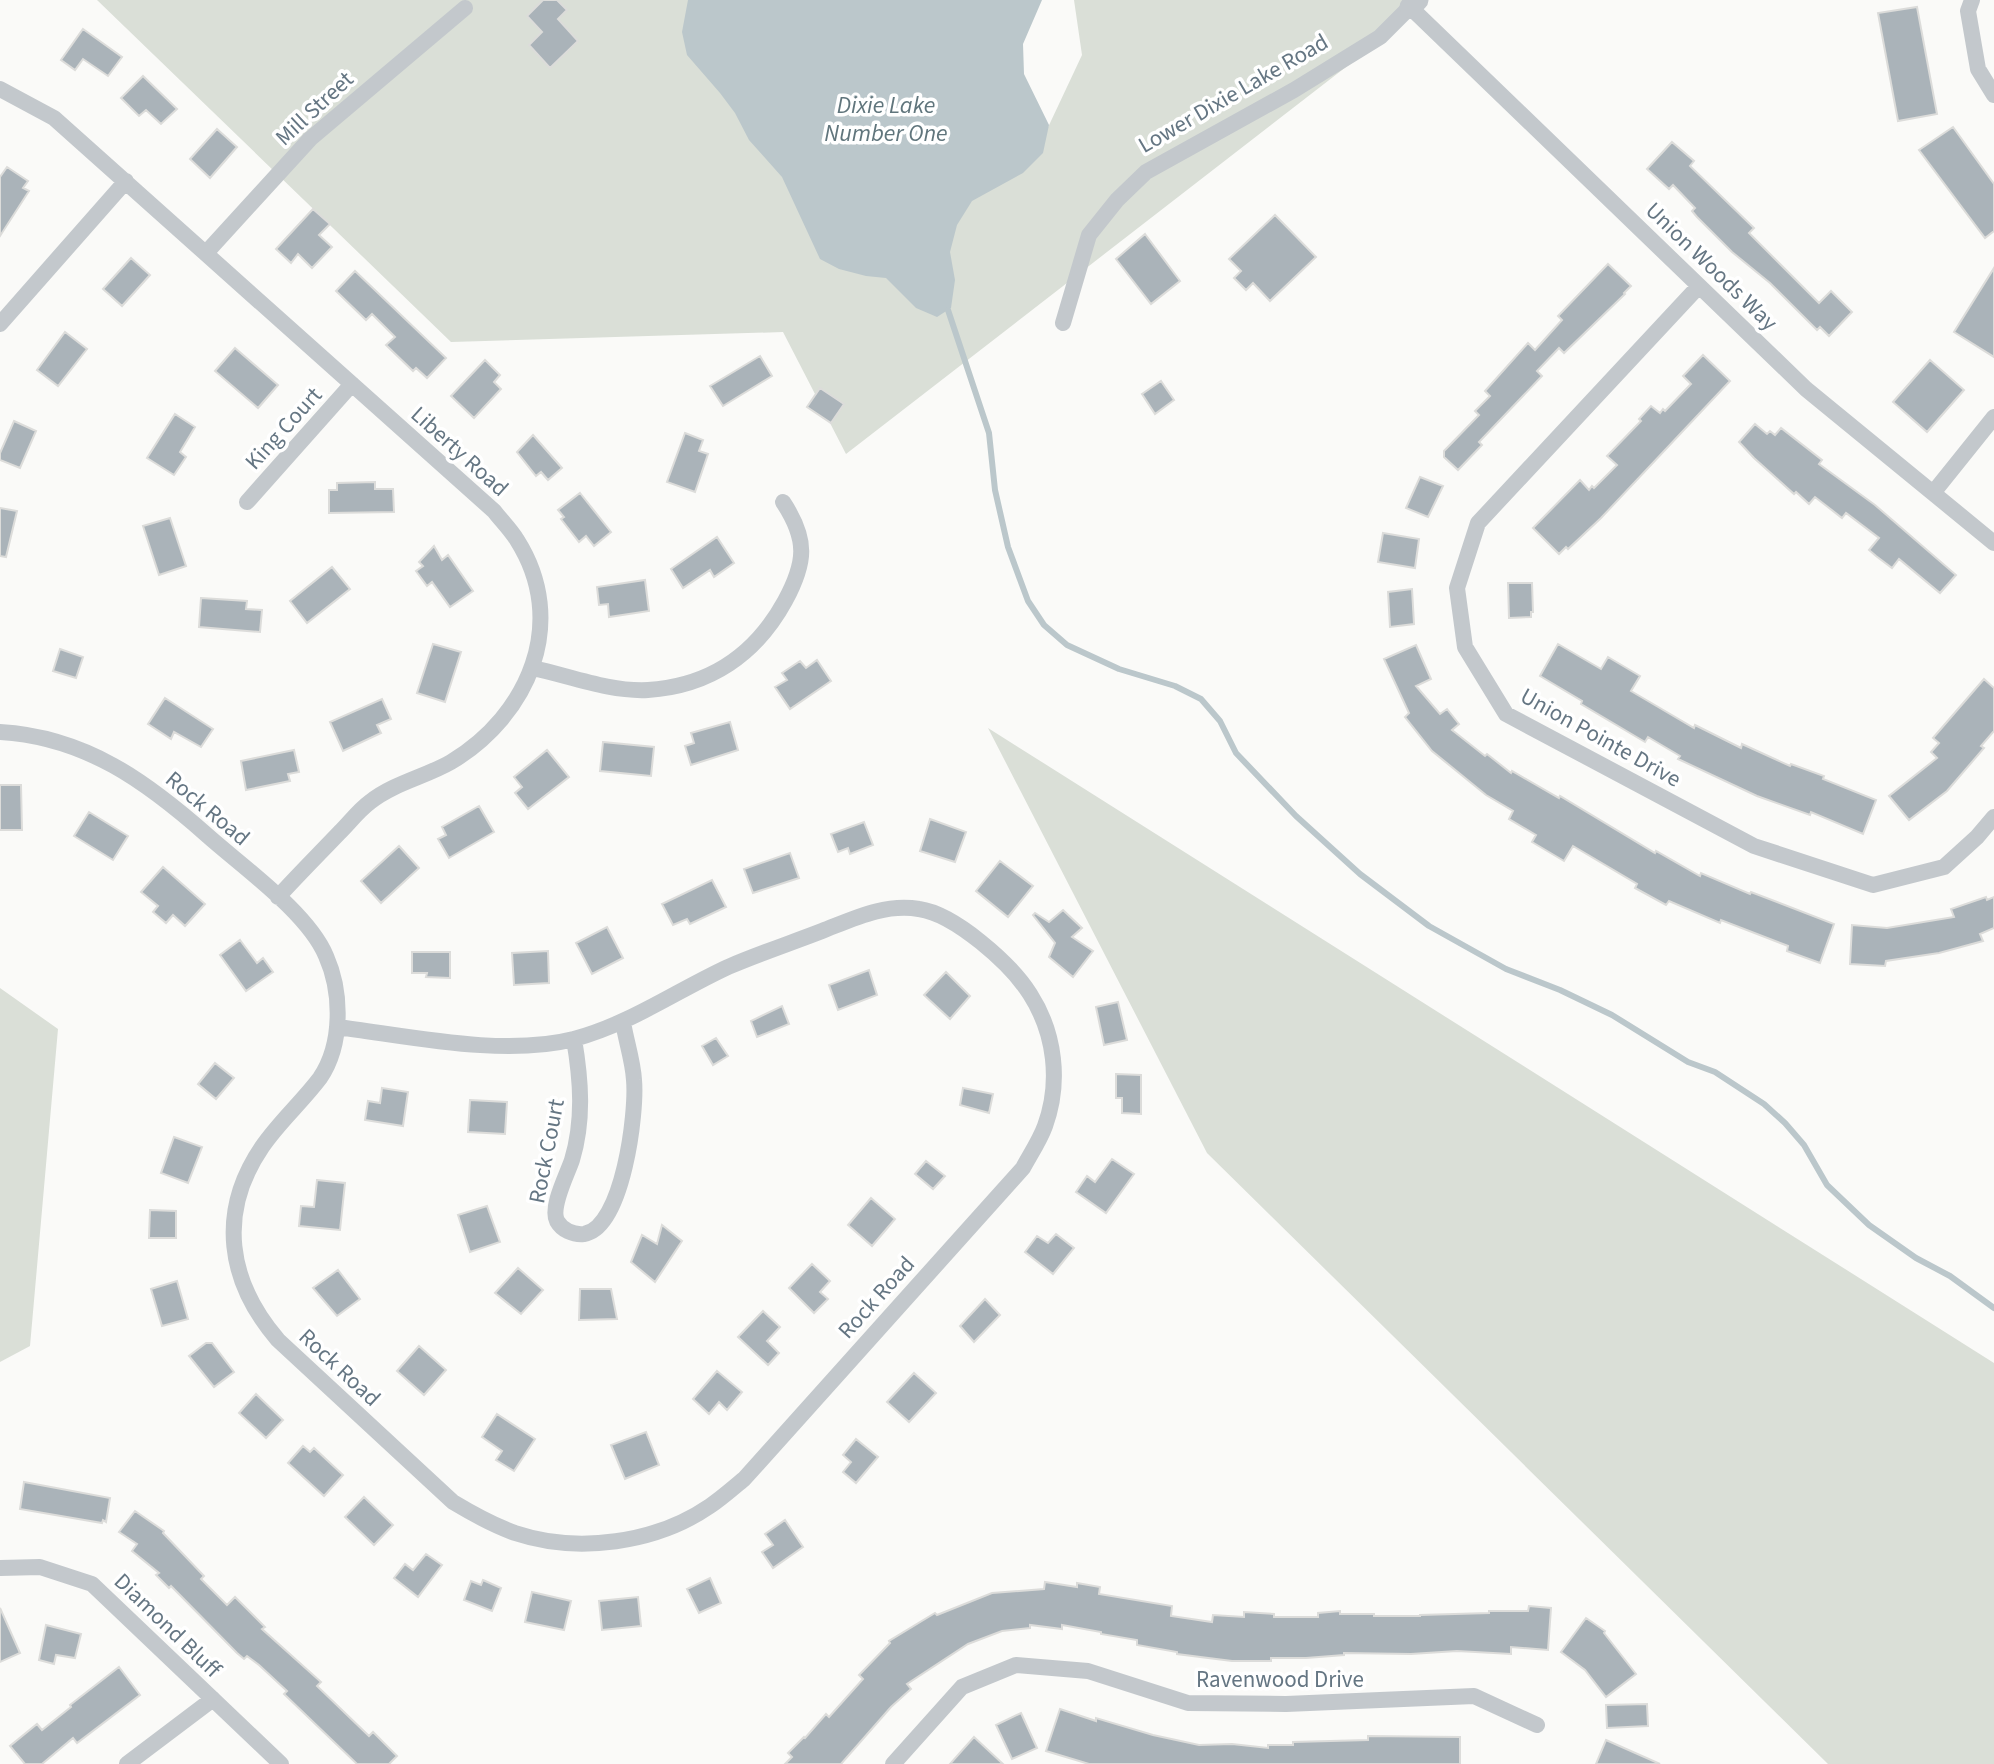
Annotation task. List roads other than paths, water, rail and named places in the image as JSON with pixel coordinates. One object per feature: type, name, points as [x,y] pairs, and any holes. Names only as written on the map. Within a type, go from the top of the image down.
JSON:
[{"type":"street","points":[[1972,0],[1968,11],[1978,69],[1994,94]]},
{"type":"street","name":"Union Woods Way","points":[[1414,4],[1806,388],[1994,543]]},
{"type":"street","name":"Lower Dixie Lake Road","points":[[1063,323],[1089,235],[1117,200],[1146,172],[1294,90],[1369,44],[1414,4]]},
{"type":"street","name":"Mill Street","points":[[206,253],[310,139],[465,8]]},
{"type":"street","name":"Liberty Road","points":[[0,89],[54,118],[494,511],[517,539],[531,567],[540,603],[540,634],[533,667],[515,705],[487,736],[450,762],[388,790],[369,802],[278,897]]},
{"type":"street","points":[[0,324],[126,181]]},
{"type":"street","name":"Union Pointe Drive","points":[[1699,286],[1478,523],[1457,588],[1465,647],[1506,714],[1754,846],[1873,885],[1944,867],[1977,837],[1994,817]]},
{"type":"street","name":"King Court","points":[[247,502],[352,384]]},
{"type":"street","points":[[1933,493],[1994,417]]},
{"type":"street","points":[[533,667],[614,687],[648,690],[692,682],[732,663],[754,646],[772,625],[798,575],[802,556],[801,537],[783,502]]},
{"type":"street","name":"Rock Road","points":[[0,732],[51,741],[97,757],[132,775],[163,797],[308,926],[326,955],[337,990],[337,1027],[331,1053],[321,1076],[261,1148],[240,1189],[235,1214],[234,1245],[238,1270],[248,1299],[278,1340],[453,1502],[484,1520],[517,1533],[551,1541],[591,1543],[630,1539],[671,1526],[710,1506],[744,1479],[1023,1168],[1045,1127],[1054,1086],[1053,1055],[1047,1030],[1037,1006],[1023,984],[965,928],[943,916],[918,909],[889,908],[864,915],[727,968],[623,1022],[574,1039],[537,1045],[495,1046],[337,1027]]},
{"type":"street","name":"Rock Court","points":[[574,1039],[580,1077],[580,1120],[572,1158],[554,1210],[557,1221],[566,1231],[588,1234],[599,1226],[611,1204],[624,1173],[632,1141],[634,1079],[623,1022]]},
{"type":"street","name":"Diamond Bluff","points":[[0,1568],[40,1567],[92,1584],[281,1764]]},
{"type":"street","name":"Ravenwood Drive","points":[[893,1764],[961,1688],[1016,1665],[1088,1671],[1188,1703],[1286,1704],[1474,1696],[1537,1725]]},
{"type":"street","points":[[127,1764],[213,1699]]},
{"type":"water","name":"Dixie Lake Number One","points":[[688,0],[1042,0],[1023,44],[1024,74],[1049,125],[1043,153],[1023,173],[972,201],[957,225],[950,252],[955,280],[951,308],[937,317],[916,308],[886,278],[839,269],[820,259],[782,177],[749,140],[735,113],[687,55],[682,32]]},
{"type":"waterway","points":[[948,310],[989,433],[995,490],[1008,547],[1028,601],[1044,625],[1067,645],[1119,669],[1175,686],[1201,699],[1220,721],[1236,753],[1296,816],[1360,874],[1429,926],[1506,969],[1560,990],[1612,1015],[1688,1062],[1715,1072],[1764,1104],[1804,1145],[1827,1185],[1869,1225],[1916,1258],[1950,1276],[1994,1308]]}]
